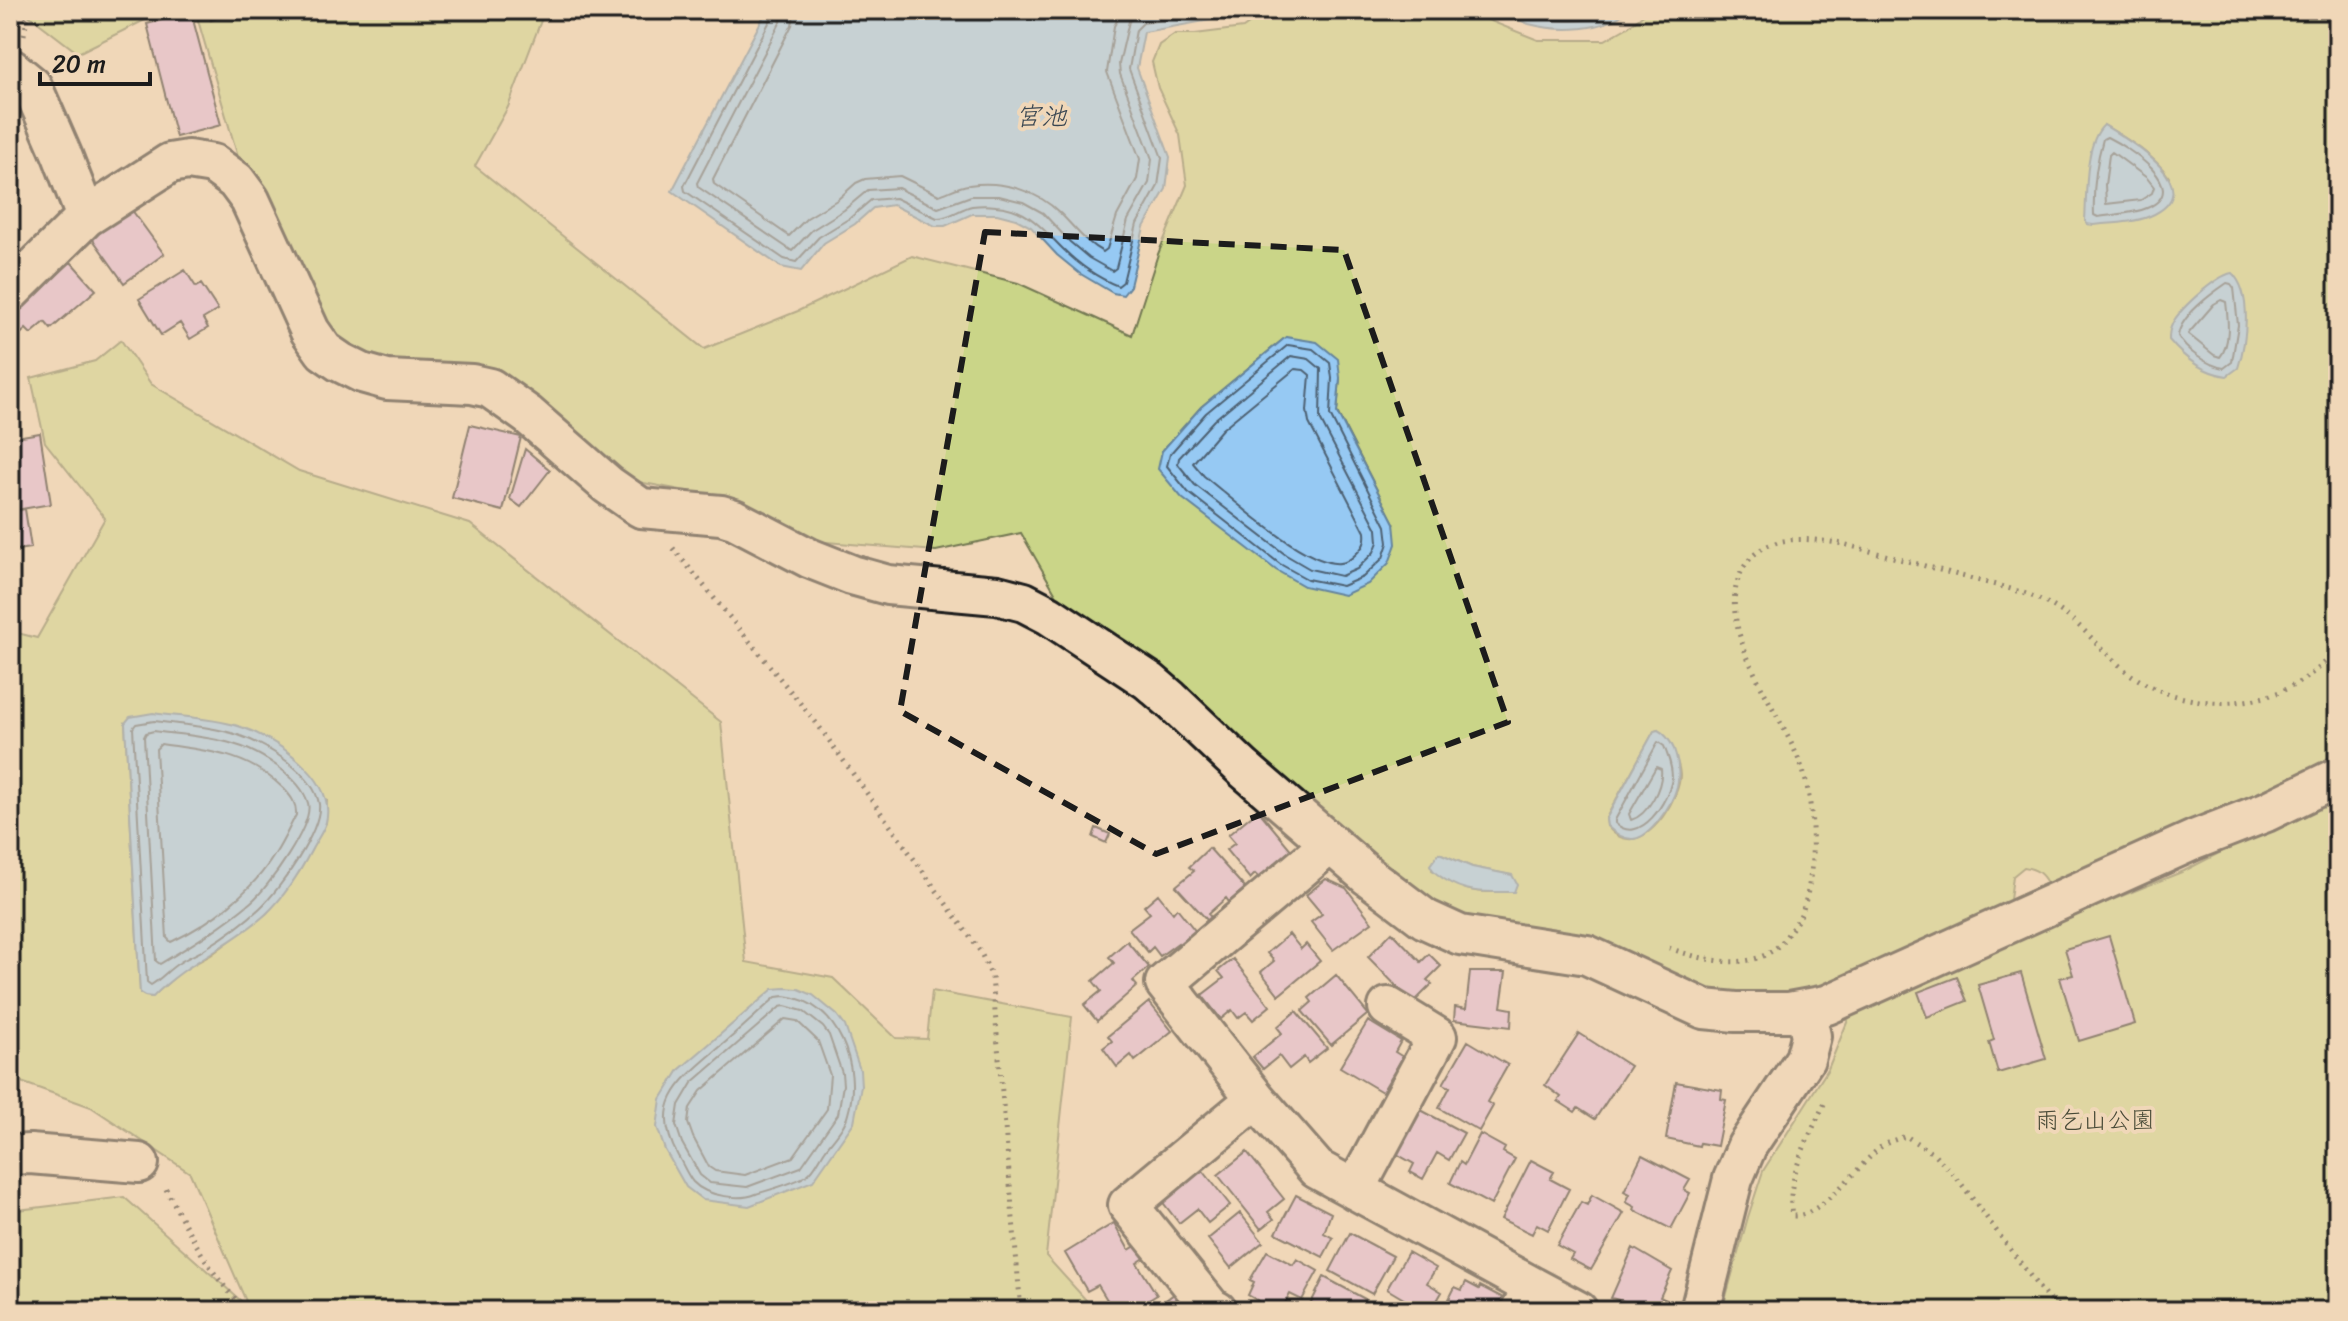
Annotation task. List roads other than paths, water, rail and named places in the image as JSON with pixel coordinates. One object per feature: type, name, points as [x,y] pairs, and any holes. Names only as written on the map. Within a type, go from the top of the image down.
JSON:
[{"type":"street","points":[[10,68],[32,86],[86,217]]},
{"type":"street","points":[[10,292],[86,217],[170,163],[188,160],[213,164],[236,181],[250,200],[310,331],[324,351],[362,373],[387,380],[472,384],[490,388],[528,415],[608,485],[641,508],[721,515],[734,519],[809,558],[888,585],[997,595],[1024,602],[1149,681],[1329,845],[1425,919],[1460,935],[1587,955],[1704,1009],[1789,1012],[1827,1005],[2194,840],[2266,812],[2338,777]]},
{"type":"street","points":[[1329,845],[1165,983],[1256,1099],[1317,1169],[1526,1299],[1578,1311]]},
{"type":"street","points":[[1355,1190],[1437,1037],[1388,1007]]},
{"type":"street","points":[[1700,1311],[1739,1161],[1805,1059],[1811,1036],[1805,1009]]},
{"type":"street","points":[[1217,1311],[1211,1308],[1128,1205],[1256,1099]]},
{"type":"street","points":[[10,1155],[139,1163]]},
{"type":"water","name":"宮池","points":[[767,10],[1246,10],[1232,16],[1144,32],[1137,68],[1170,157],[1166,189],[1144,227],[1130,286],[1123,295],[1113,293],[1079,273],[1031,227],[997,214],[972,214],[945,226],[935,226],[893,205],[873,208],[855,224],[824,243],[801,271],[781,267],[672,191]]},
{"type":"water","points":[[1500,10],[1628,10],[1607,23],[1567,29],[1529,24]]},
{"type":"water","points":[[2104,125],[2146,153],[2169,179],[2172,192],[2167,205],[2150,216],[2122,222],[2087,224],[2090,156]]},
{"type":"water","points":[[2232,273],[2243,293],[2246,319],[2238,368],[2227,376],[2195,364],[2175,347],[2169,335],[2174,320],[2188,304],[2216,280]]},
{"type":"water","points":[[1286,337],[1317,342],[1338,359],[1337,413],[1394,523],[1396,544],[1389,563],[1368,584],[1344,595],[1304,586],[1276,570],[1182,498],[1158,469],[1162,451],[1201,407]]},
{"type":"water","points":[[153,713],[228,723],[268,739],[300,762],[312,775],[322,790],[327,806],[322,832],[286,892],[273,907],[238,936],[179,974],[153,997],[140,993],[125,723],[130,717]]},
{"type":"water","points":[[1658,730],[1668,738],[1674,749],[1677,786],[1670,803],[1653,827],[1641,837],[1628,839],[1607,826],[1606,819],[1654,731]]},
{"type":"water","points":[[1439,853],[1472,867],[1512,875],[1517,884],[1514,892],[1478,891],[1452,884],[1430,865]]},
{"type":"water","points":[[773,989],[799,989],[813,995],[845,1026],[860,1070],[861,1086],[854,1122],[813,1181],[749,1206],[703,1200],[686,1187],[665,1150],[657,1127],[661,1099],[679,1070]]},
{"type":"park label","name":"雨乞山公園","points":[[2095,1120]]}]
